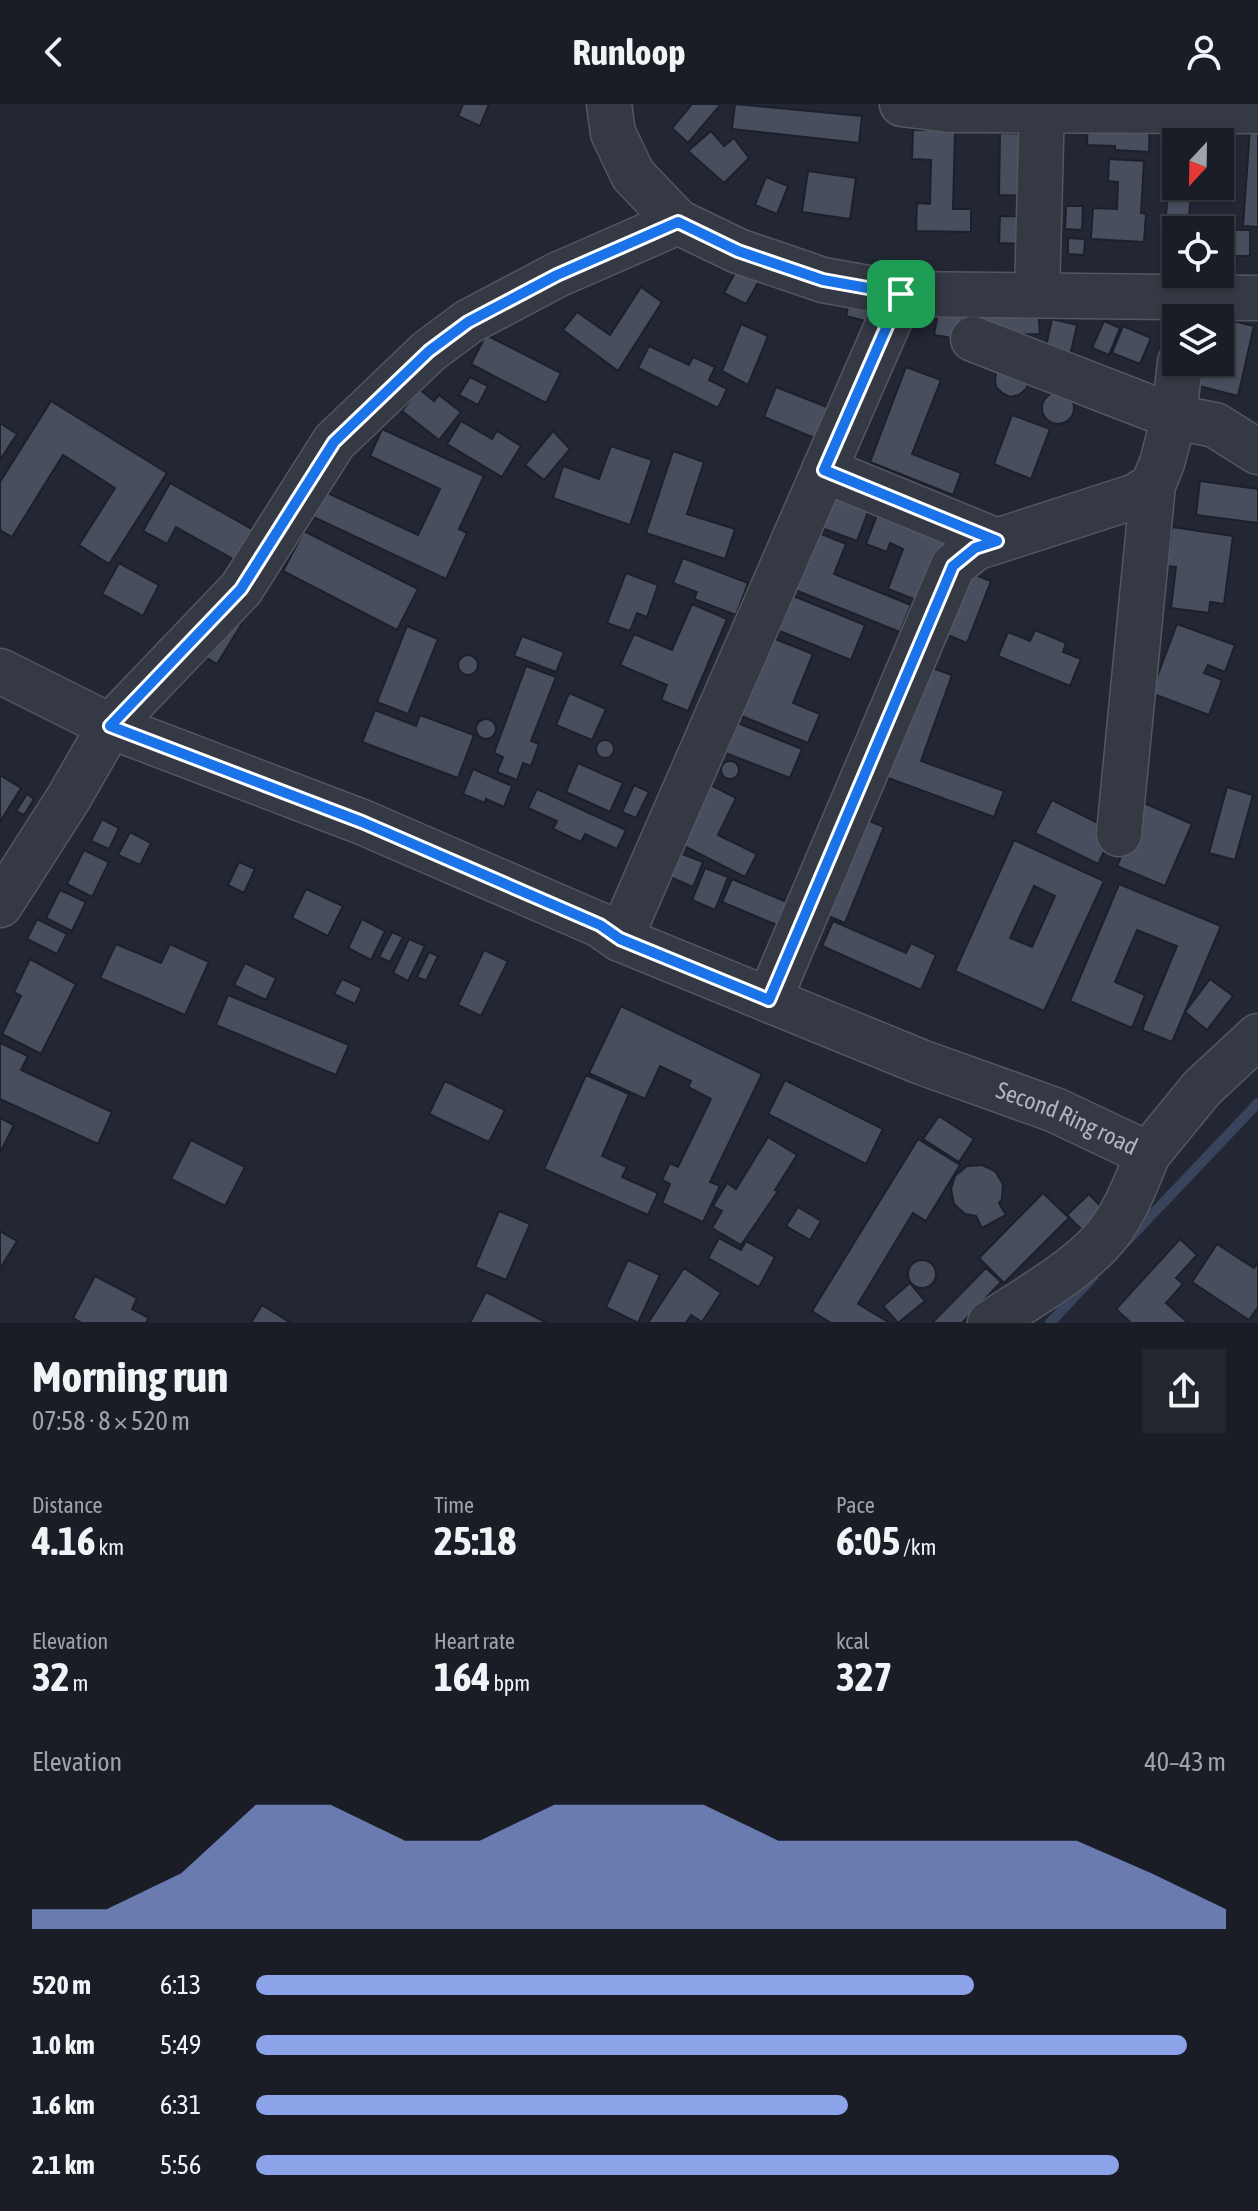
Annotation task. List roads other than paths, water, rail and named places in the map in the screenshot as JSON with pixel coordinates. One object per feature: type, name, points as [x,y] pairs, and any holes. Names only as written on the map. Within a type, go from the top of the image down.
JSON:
[{"type":"street","points":[[609,104],[613,133],[633,175],[678,222],[738,251],[823,280],[901,294],[1037,294],[1162,305]]},
{"type":"street","points":[[902,104],[949,110],[1043,107],[1258,111]]},
{"type":"street","points":[[1037,294],[1043,107]]},
{"type":"street","points":[[0,905],[68,799],[110,726],[241,589],[334,442],[429,351],[468,322],[557,275],[678,222]]},
{"type":"street","points":[[620,939],[901,294]]},
{"type":"street","points":[[1210,304],[1258,298]]},
{"type":"street","points":[[973,339],[1174,417],[1215,425],[1258,452]]},
{"type":"street","points":[[1119,834],[1153,485],[1174,417],[1178,376]]},
{"type":"street","points":[[824,470],[997,541]]},
{"type":"street","points":[[0,671],[110,726],[362,822],[600,925],[620,939],[769,1000],[953,566],[975,548],[1136,496],[1153,485]]},
{"type":"street","name":"Second Ring road","points":[[769,1000],[921,1062],[1055,1110],[1148,1154],[1202,1088],[1258,1036]]},
{"type":"street","points":[[990,1323],[1076,1265],[1103,1240],[1132,1193],[1148,1154]]},
{"type":"waterway","points":[[1127,1241],[1258,1103]]},
{"type":"waterway","points":[[1050,1323],[1094,1276]]}]
